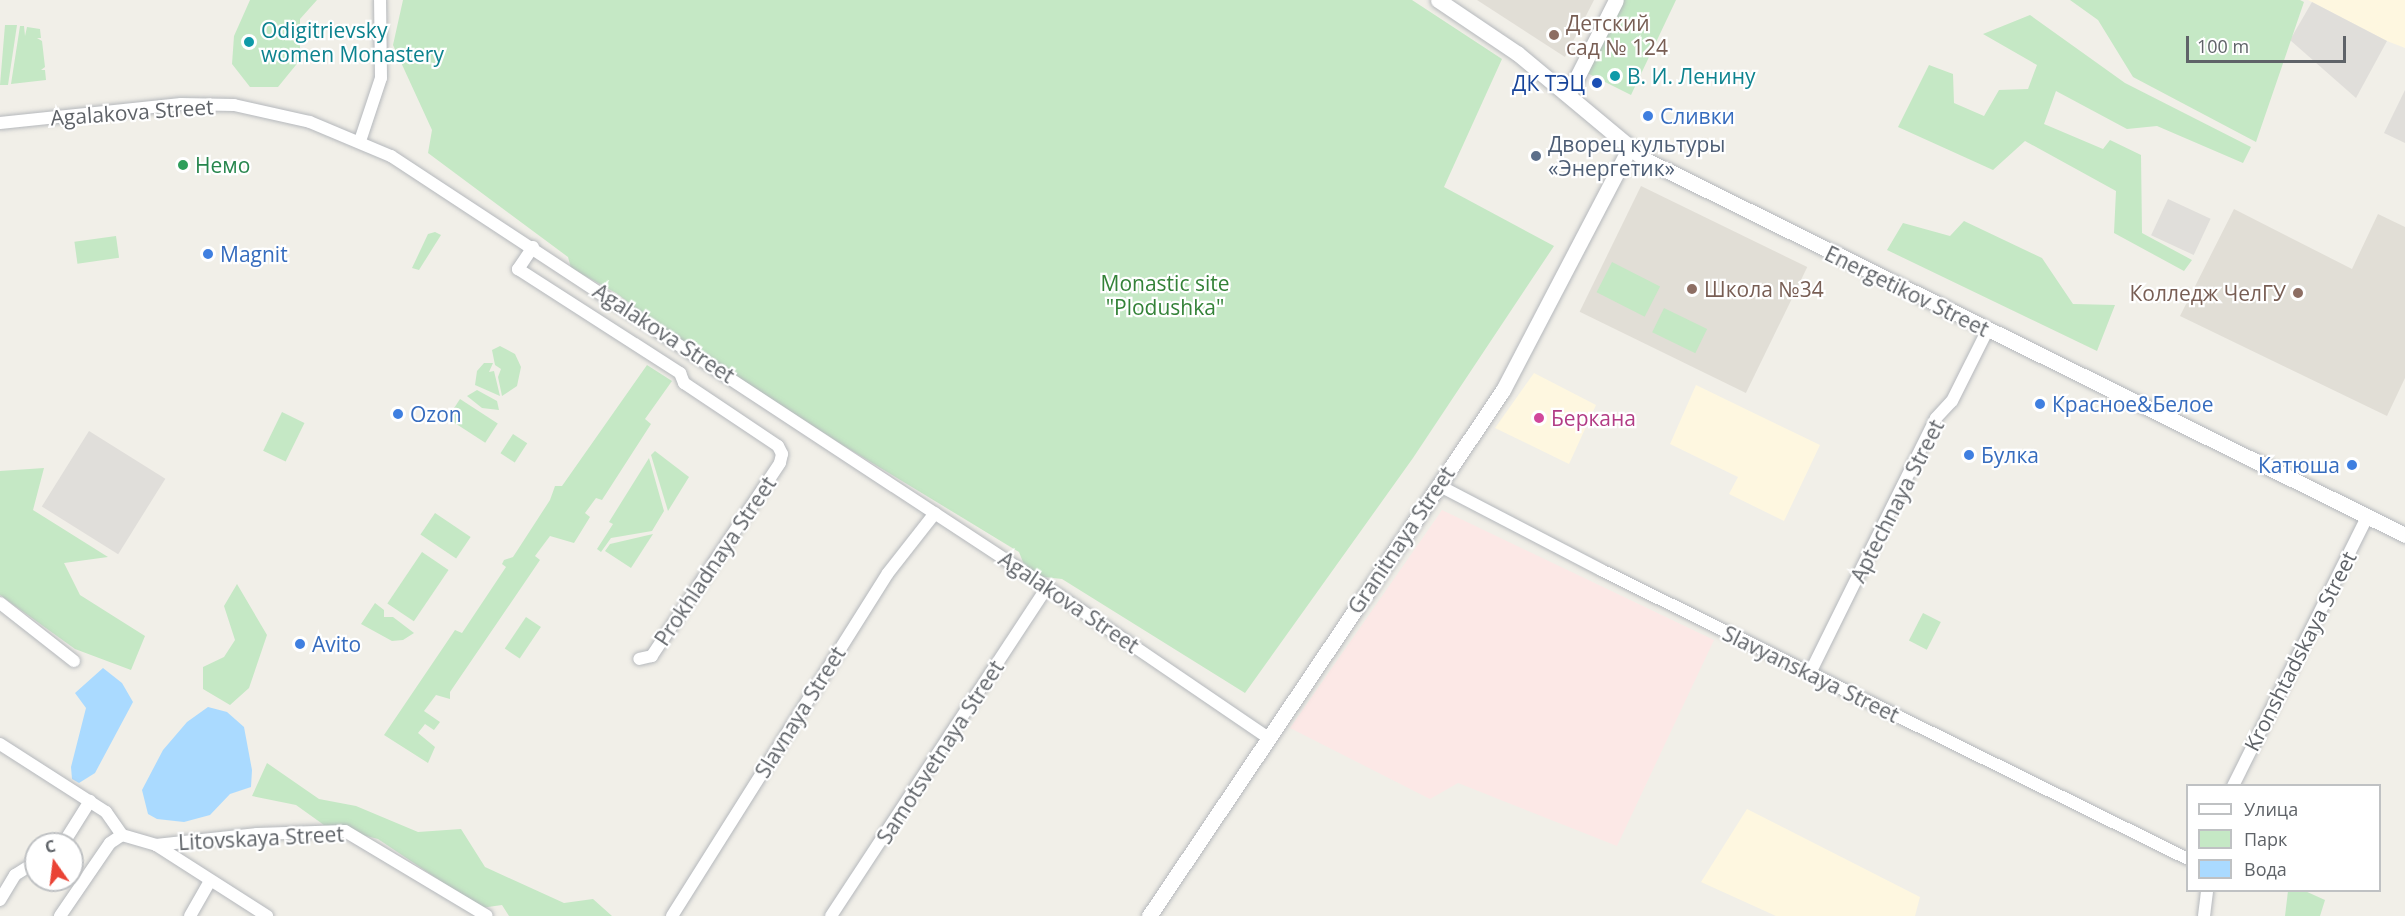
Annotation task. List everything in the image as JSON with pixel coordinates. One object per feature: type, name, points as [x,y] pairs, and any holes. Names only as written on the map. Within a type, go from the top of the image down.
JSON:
[{"type":"street","points":[[360,141],[381,78],[380,0]]},
{"type":"street","name":"Energetikov Street","points":[[1438,0],[1517,53],[1629,149],[1987,331],[2405,535]]},
{"type":"street","points":[[1568,95],[1616,0]]},
{"type":"street","name":"Agalakova Street","points":[[0,123],[208,104],[287,116],[360,141],[410,167],[533,247],[1047,587],[1267,737]]},
{"type":"street","name":"Granitnaya Street","points":[[1149,916],[1267,737],[1503,390],[1629,149]]},
{"type":"street","name":"Prokhladnaya Street","points":[[533,247],[518,270],[680,373],[684,383],[778,446],[782,454],[780,462],[652,656],[639,659]]},
{"type":"street","name":"Aptechnaya Street","points":[[1810,673],[1935,418],[1952,401],[1987,331]]},
{"type":"street","name":"Slavyanskaya Street","points":[[1438,485],[1810,673],[2186,859]]},
{"type":"street","name":"Slavnaya Street","points":[[672,916],[888,573],[935,513]]},
{"type":"street","name":"Kronshtadskaya Street","points":[[2234,784],[2367,517]]},
{"type":"street","name":"Samotsvetnaya Street","points":[[831,916],[1047,587]]},
{"type":"street","points":[[0,603],[74,661]]},
{"type":"street","points":[[0,744],[114,818],[122,835],[156,845],[267,916]]},
{"type":"street","points":[[71,832],[90,801]]},
{"type":"street","name":"Litovskaya Street","points":[[156,845],[176,840],[345,831],[487,916]]},
{"type":"street","points":[[60,916],[110,843],[122,835]]},
{"type":"street","points":[[0,900],[15,875],[24,869]]},
{"type":"street","points":[[190,916],[210,881]]},
{"type":"street","points":[[2204,916],[2207,892]]},
{"type":"shaded area","name":"Детский сад № 124","points":[[1477,0],[1594,0],[1565,57]]},
{"type":"shaded area","points":[[2308,0],[2405,0],[2405,48],[2387,41]]},
{"type":"shaded area","points":[[2312,2],[2387,41],[2356,98],[2290,40]]},
{"type":"shaded area","points":[[2405,90],[2405,143],[2384,133]]},
{"type":"shaded area","name":"Школа №34","points":[[1641,186],[1807,267],[1746,393],[1580,312]]},
{"type":"shaded area","points":[[2168,199],[2211,219],[2194,255],[2151,235]]},
{"type":"shaded area","name":"Колледж ЧелГУ","points":[[2234,209],[2352,269],[2378,214],[2405,227],[2405,378],[2387,416],[2180,316]]},
{"type":"shaded area","points":[[1534,373],[1596,405],[1569,464],[1495,428]]},
{"type":"shaded area","points":[[1696,385],[1820,445],[1784,521],[1729,494],[1738,477],[1670,444]]},
{"type":"shaded area","points":[[89,431],[165,479],[118,554],[42,506]]},
{"type":"shaded area","points":[[1442,510],[1714,640],[1617,846],[1458,783],[1430,799],[1290,728]]},
{"type":"shaded area","points":[[1747,809],[1920,897],[1915,916],[1776,916],[1701,882]]},
{"type":"green space","points":[[250,0],[317,0],[300,19],[300,60],[278,87],[250,87],[232,64],[234,36]]},
{"type":"green space","name":"Monastic site \"Plodushka\"","points":[[403,0],[1412,0],[1502,59],[1444,187],[1554,246],[1413,458],[1245,693],[1062,579],[1044,577],[1025,567],[1019,552],[841,444],[667,331],[616,293],[571,268],[568,257],[428,153],[432,130],[393,45]]},
{"type":"green space","points":[[1623,0],[1676,0],[1631,95],[1587,73]]},
{"type":"green space","points":[[2070,0],[2300,0],[2304,2],[2256,142],[2133,77],[2098,20]]},
{"type":"green space","points":[[2030,15],[2125,83],[2251,147],[2243,163],[2157,126],[2127,129],[2056,91],[2044,124],[2103,149],[2110,140],[2141,155],[2142,233],[2192,260],[2184,271],[2114,233],[2116,191],[2025,141],[1993,170],[1898,127],[1929,65],[1953,74],[1954,103],[1984,116],[1999,90],[2028,89],[2037,65],[1983,34]]},
{"type":"green space","points":[[5,25],[17,25],[8,85],[0,85]]},
{"type":"green space","points":[[20,26],[24,26],[25,36],[27,27],[40,29],[41,38],[37,38],[42,41],[45,67],[41,70],[45,70],[46,80],[11,84]]},
{"type":"green space","points":[[1964,221],[2042,258],[2073,304],[2115,305],[2097,351],[1887,250],[1903,223],[1950,236]]},
{"type":"green space","points":[[435,232],[441,235],[419,270],[412,268],[428,234]]},
{"type":"green space","points":[[116,236],[119,258],[77,264],[74,242]]},
{"type":"green space","points":[[1612,262],[1660,287],[1645,317],[1597,292]]},
{"type":"green space","points":[[1664,308],[1707,329],[1695,353],[1652,332]]},
{"type":"green space","points":[[500,346],[515,354],[521,367],[517,386],[502,396],[498,377],[501,369],[495,365],[492,350]]},
{"type":"green space","points":[[484,363],[493,363],[489,372],[494,371],[500,396],[475,385],[477,371]]},
{"type":"green space","points":[[647,365],[672,381],[645,419],[651,424],[602,500],[596,498],[585,513],[590,517],[574,543],[550,536],[535,556],[540,560],[450,692],[450,699],[436,695],[424,711],[440,722],[434,730],[425,724],[418,733],[435,747],[428,763],[384,735],[455,630],[462,633],[506,567],[502,564],[504,560],[513,557],[550,500],[555,486],[562,486]]},
{"type":"green space","points":[[477,390],[497,401],[499,410],[482,408],[467,396]]},
{"type":"green space","points":[[460,399],[498,424],[485,443],[447,418]]},
{"type":"green space","points":[[282,412],[304,423],[286,462],[263,451]]},
{"type":"green space","points":[[513,434],[527,443],[515,463],[500,453]]},
{"type":"green space","points":[[655,451],[689,477],[668,511],[651,455]]},
{"type":"green space","points":[[649,458],[664,511],[652,531],[611,538],[601,552],[597,549],[613,524],[609,522]]},
{"type":"green space","points":[[44,468],[33,510],[108,557],[64,563],[80,595],[145,636],[131,670],[75,649],[0,595],[0,471]]},
{"type":"green space","points":[[435,513],[471,537],[456,559],[420,535]]},
{"type":"green space","points":[[653,534],[631,568],[605,551],[610,544]]},
{"type":"green space","points":[[422,552],[449,570],[414,621],[387,603]]},
{"type":"green space","points":[[237,584],[267,635],[249,688],[230,705],[203,689],[203,667],[224,657],[235,640],[224,606]]},
{"type":"green space","points":[[375,603],[384,610],[384,617],[393,617],[414,633],[403,640],[392,641],[361,624]]},
{"type":"green space","points":[[1923,613],[1941,622],[1927,650],[1909,641]]},
{"type":"green space","points":[[526,617],[541,627],[520,659],[505,649]]},
{"type":"green space","points":[[267,763],[319,799],[356,806],[418,832],[461,829],[485,867],[564,903],[593,899],[612,916],[509,916],[502,905],[481,908],[378,839],[324,825],[296,805],[252,796]]},
{"type":"green space","points":[[2288,892],[2307,892],[2325,900],[2320,916],[2285,916]]},
{"type":"water","points":[[103,668],[122,683],[133,702],[95,773],[79,783],[72,779],[71,767],[86,708],[75,693]]},
{"type":"water","points":[[208,707],[227,712],[244,727],[252,770],[251,787],[230,794],[210,815],[184,822],[157,819],[148,814],[142,790],[163,750],[187,722]]},
{"type":"place","name":"Детский сад № 124","points":[[1554,35]]},
{"type":"place","name":"Odigitrievsky women Monastery","points":[[249,42]]},
{"type":"place","name":"В. И. Ленину","points":[[1615,76]]},
{"type":"place","name":"ДК ТЭЦ","points":[[1597,83]]},
{"type":"place","name":"Сливки","points":[[1648,116]]},
{"type":"place","name":"Дворец культуры «Энергетик»","points":[[1536,156]]},
{"type":"place","name":"Немо","points":[[183,165]]},
{"type":"place","name":"Magnit","points":[[208,254]]},
{"type":"place","name":"Школа №34","points":[[1692,289]]},
{"type":"place","name":"Колледж ЧелГУ","points":[[2298,293]]},
{"type":"place","name":"Красное&Белое","points":[[2040,404]]},
{"type":"place","name":"Ozon","points":[[398,414]]},
{"type":"place","name":"Беркана","points":[[1539,418]]},
{"type":"place","name":"Булка","points":[[1969,455]]},
{"type":"place","name":"Катюша","points":[[2352,465]]},
{"type":"place","name":"Avito","points":[[300,644]]}]
